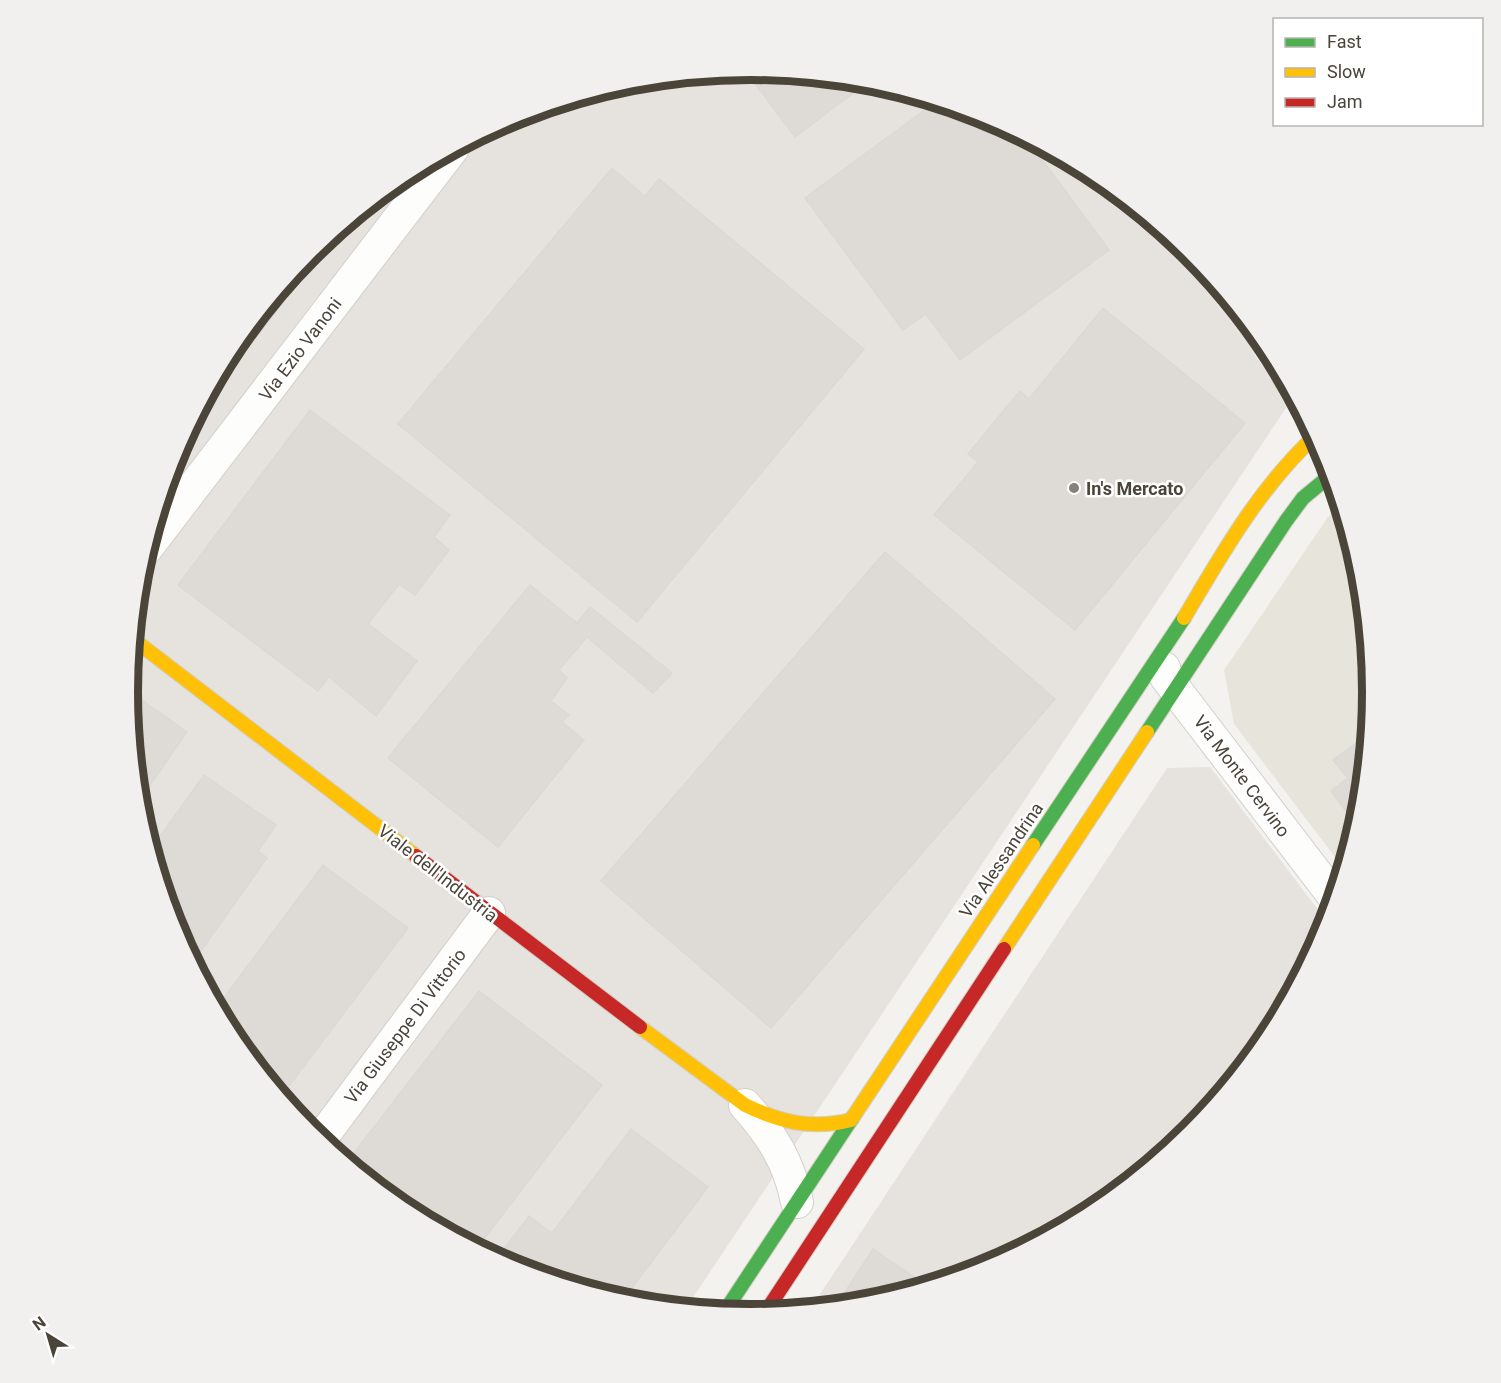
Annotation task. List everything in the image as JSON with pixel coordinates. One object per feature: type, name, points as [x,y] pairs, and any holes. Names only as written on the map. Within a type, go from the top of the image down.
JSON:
[{"type":"street","name":"Via Ezio Vanoni","points":[[160,531],[442,162]]},
{"type":"street","name":"Via Alessandrina","points":[[730,1303],[1164,648],[1249,509],[1279,470],[1309,442]]},
{"type":"street","points":[[772,1303],[1286,521],[1303,498],[1325,480]]},
{"type":"street","name":"Viale dell'Industria","points":[[141,645],[489,913],[745,1105],[763,1125],[787,1164],[797,1202]]},
{"type":"street","name":"Via Monte Cervino","points":[[1164,648],[1163,663],[1166,677],[1329,890]]},
{"type":"street","name":"Via Giuseppe Di Vittorio","points":[[326,1132],[489,913]]},
{"type":"street","name":"Viale dell'Industria","points":[[745,1105],[794,1125],[831,1125],[851,1120]]},
{"type":"shaded area","points":[[710,81],[791,81],[870,91],[909,100],[985,126],[1021,143],[1057,161],[1123,206],[1180,256],[1290,403],[691,1300],[631,1292],[592,1283],[516,1257],[444,1222],[378,1177],[318,1124],[265,1064],[220,998],[185,926],[171,888],[150,811],[144,771],[138,692],[140,651],[150,572],[159,533],[185,457],[202,421],[220,385],[265,319],[290,288],[347,231],[378,206],[444,161],[516,126],[554,112],[631,91],[671,85]]},
{"type":"shaded area","points":[[1180,256],[1211,288],[1236,319],[1258,350],[1254,354]]},
{"type":"shaded area","points":[[1245,423],[1264,437],[1120,651],[1075,630]]},
{"type":"shaded area","points":[[1335,511],[1342,533],[1351,572],[1361,651],[1361,732],[1357,771],[1351,811],[1338,862],[1234,724],[1224,670],[1328,517]]},
{"type":"shaded area","points":[[1210,767],[1321,913],[1281,998],[1259,1032],[1211,1095],[1154,1152],[1091,1200],[1056,1222],[985,1257],[947,1271],[870,1292],[817,1299],[1167,768]]},
{"type":"building","points":[[753,80],[791,81],[858,89],[795,137]]},
{"type":"building","points":[[930,106],[985,126],[1035,150],[1109,250],[960,360],[926,314],[903,330],[805,198]]},
{"type":"building","points":[[612,168],[645,196],[659,179],[864,349],[637,622],[398,424]]},
{"type":"building","points":[[313,265],[226,376],[265,319]]},
{"type":"building","name":"In's Mercato","points":[[1103,308],[1245,423],[1075,630],[934,515],[978,462],[968,454],[1020,391],[1029,399]]},
{"type":"building","points":[[310,410],[450,515],[434,537],[449,550],[415,595],[399,584],[368,624],[417,661],[376,716],[329,677],[318,691],[178,585]]},
{"type":"building","points":[[885,552],[1055,699],[771,1028],[601,881]]},
{"type":"building","points":[[530,585],[577,623],[590,607],[672,673],[653,693],[587,637],[559,670],[567,678],[551,701],[569,715],[562,722],[584,740],[498,847],[388,758]]},
{"type":"building","points":[[138,697],[187,732],[147,790]]},
{"type":"building","points":[[1360,742],[1350,816],[1331,791],[1348,778],[1333,760]]},
{"type":"building","points":[[204,775],[276,825],[258,851],[267,858],[198,954],[171,888],[157,841]]},
{"type":"building","points":[[323,865],[408,928],[289,1086],[274,1075],[265,1064],[222,1001]]},
{"type":"building","points":[[479,991],[602,1085],[482,1241],[444,1222],[410,1200],[352,1156]]},
{"type":"building","points":[[1238,1056],[1241,1058],[1236,1064],[1217,1088]]},
{"type":"building","points":[[631,1129],[708,1187],[629,1292],[554,1271],[503,1251],[529,1216],[552,1233]]},
{"type":"building","points":[[873,1249],[919,1280],[870,1292],[842,1296]]},
{"type":"traffic: fast","points":[[1147,732],[1286,521],[1303,498],[1325,480]]},
{"type":"traffic: fast","points":[[1033,845],[1184,618]]},
{"type":"traffic: fast","points":[[730,1303],[853,1117]]},
{"type":"traffic: slow","points":[[1184,618],[1259,499],[1309,442]]},
{"type":"traffic: slow","points":[[141,645],[416,856]]},
{"type":"traffic: slow","points":[[1004,949],[1147,732]]},
{"type":"traffic: slow","points":[[853,1117],[1033,845]]},
{"type":"traffic: slow","points":[[640,1027],[745,1105],[758,1111],[796,1123],[823,1124],[851,1120]]},
{"type":"traffic: jam","points":[[416,856],[640,1027]]},
{"type":"traffic: jam","points":[[772,1303],[1004,949]]},
{"type":"place","name":"In's Mercato","points":[[1074,488]]}]
